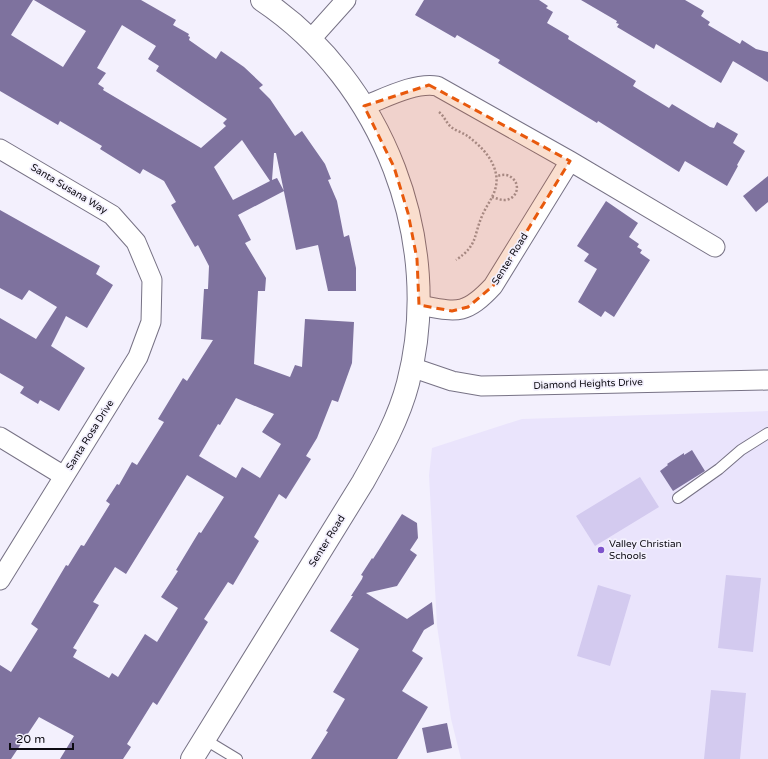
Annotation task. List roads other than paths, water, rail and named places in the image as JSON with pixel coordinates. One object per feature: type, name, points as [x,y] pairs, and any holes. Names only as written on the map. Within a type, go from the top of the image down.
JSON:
[{"type":"main road","name":"Senter Road","points":[[192,759],[380,452],[394,421],[408,382],[418,332],[419,305],[417,259],[413,235],[404,199],[391,161],[375,125],[364,106],[335,66],[311,39],[262,0]]},
{"type":"street","points":[[311,39],[346,0]]},
{"type":"street","points":[[364,106],[417,86],[437,86],[570,161],[714,247]]},
{"type":"street","name":"Santa Susana Way","points":[[0,149],[112,215],[136,242],[152,280]]},
{"type":"street","name":"Senter Road","points":[[419,305],[458,311],[468,307],[484,296],[493,286],[570,161]]},
{"type":"street","name":"Santa Rosa Drive","points":[[0,580],[138,357],[151,322],[152,280]]},
{"type":"street","name":"Diamond Heights Drive","points":[[411,367],[452,381],[481,386],[768,380]]},
{"type":"street","points":[[0,437],[64,476]]},
{"type":"lane","points":[[678,498],[719,469],[741,450],[768,433]]},
{"type":"lane","points":[[204,739],[237,759]]},
{"type":"place","name":"Valley Christian Schools","points":[[601,550]]}]
